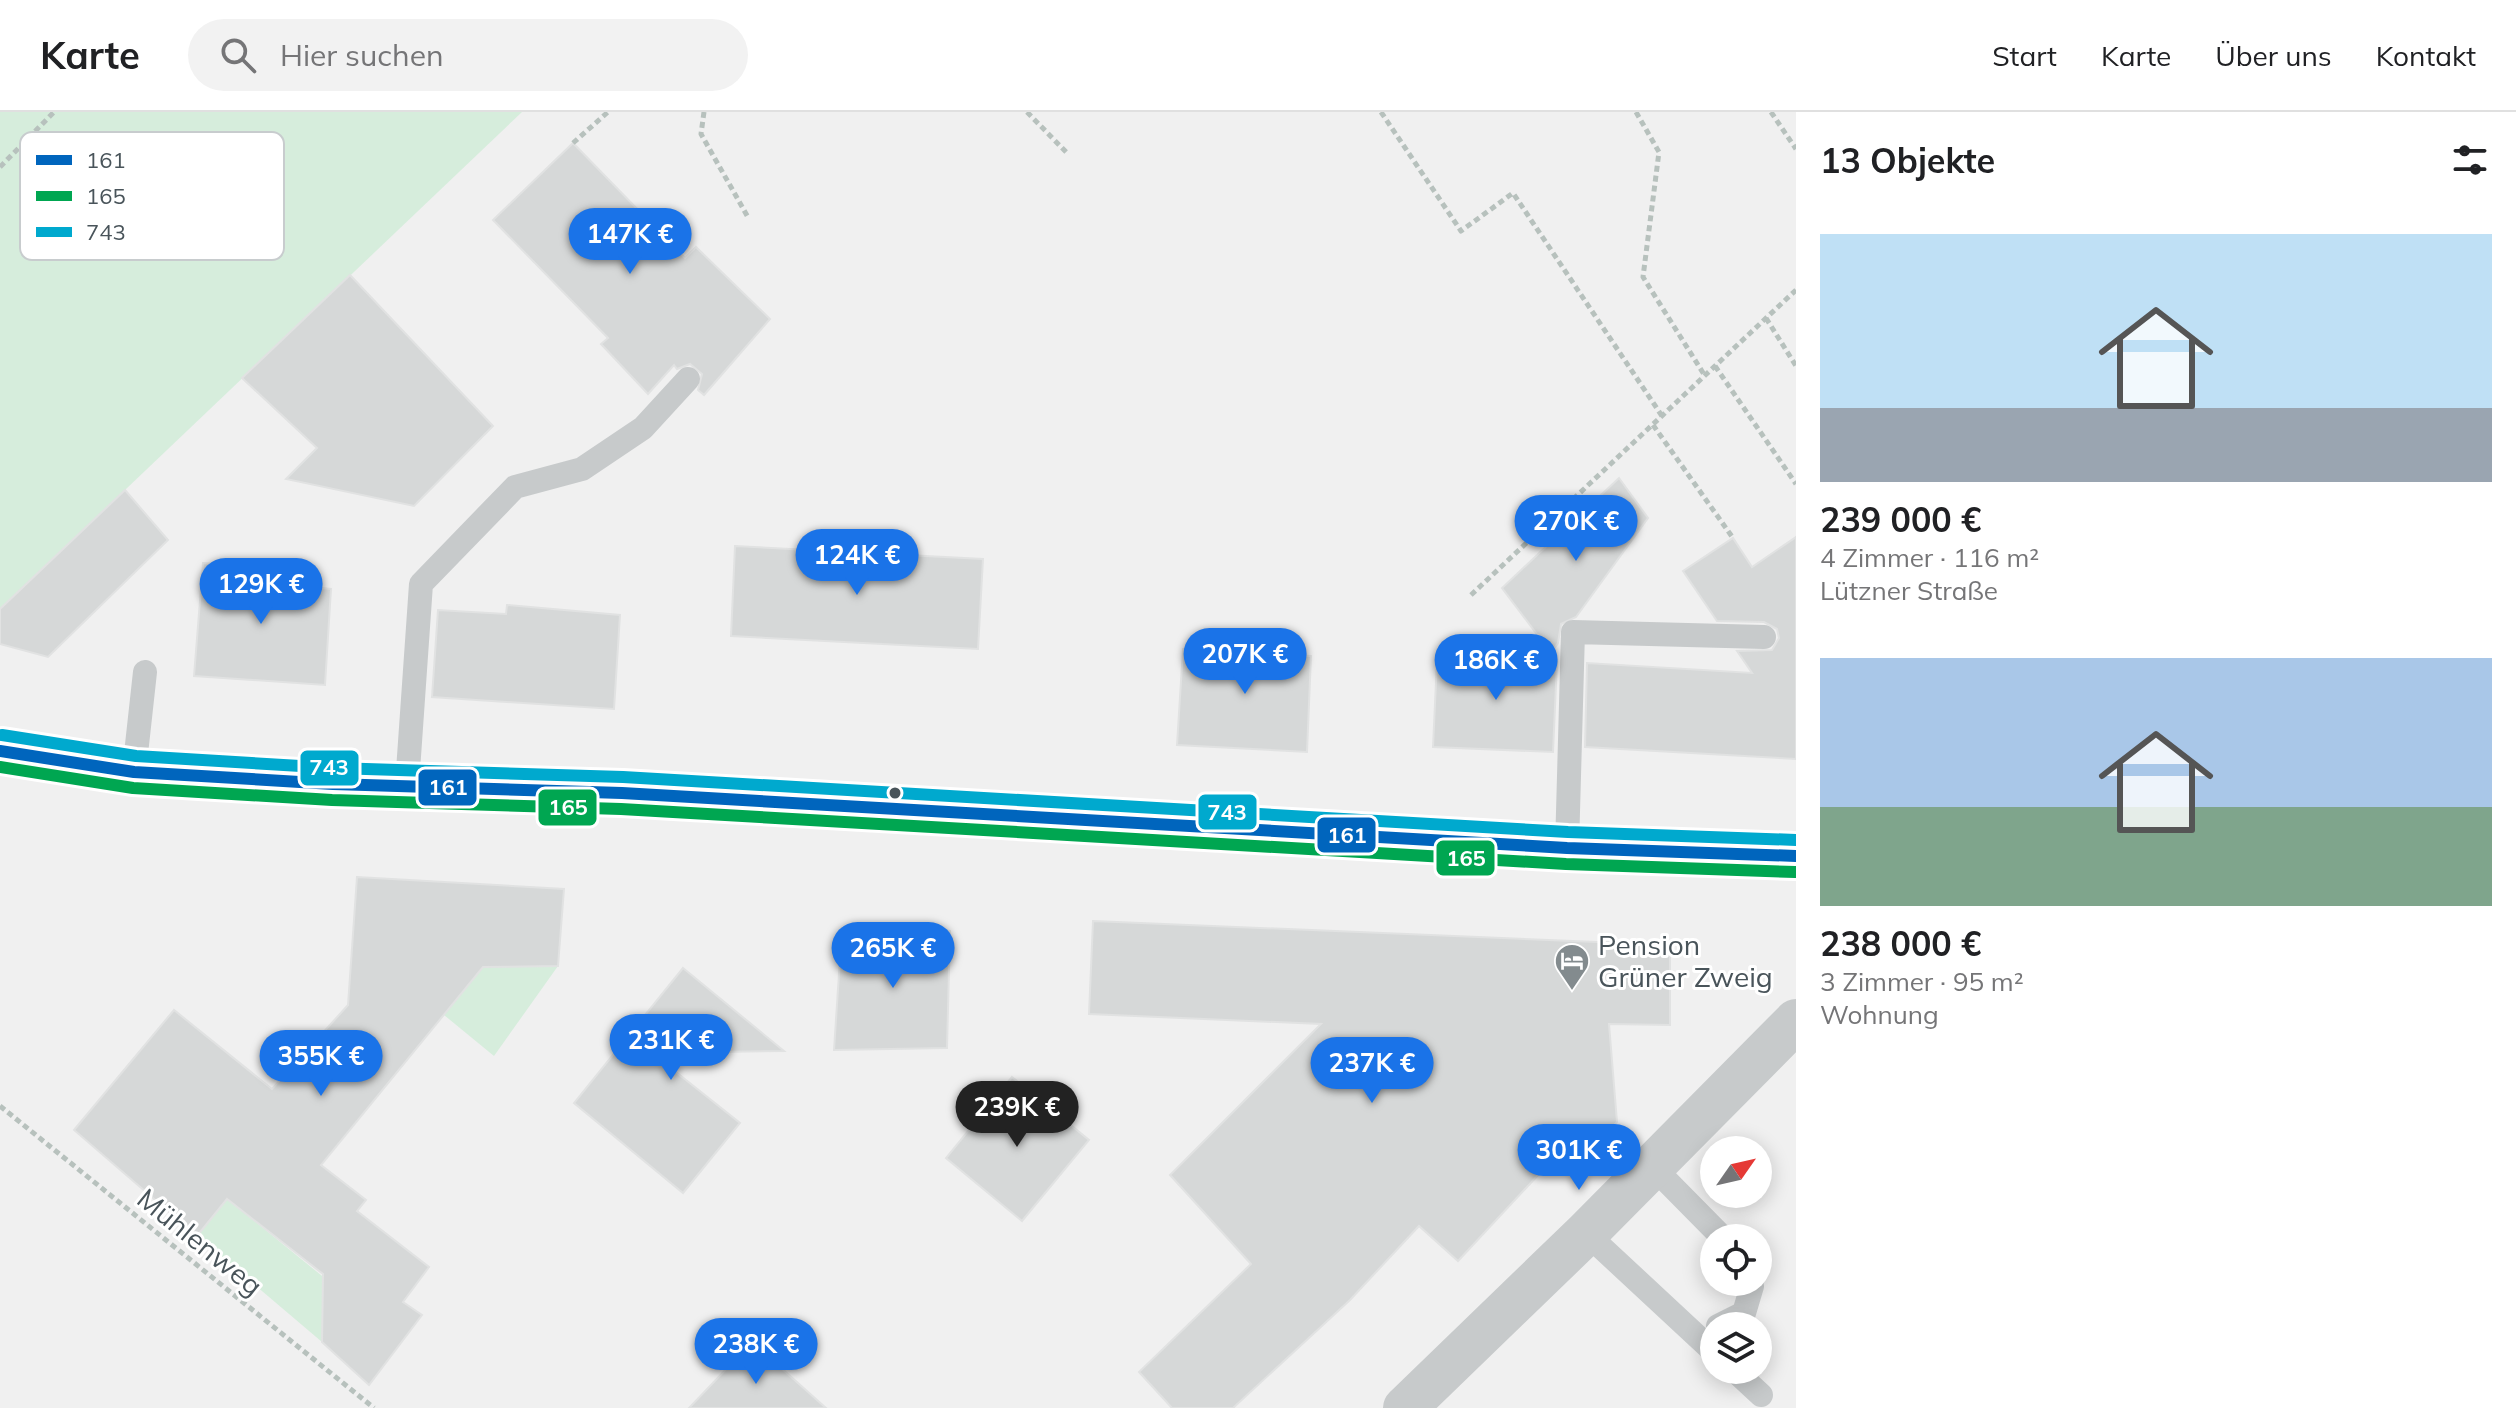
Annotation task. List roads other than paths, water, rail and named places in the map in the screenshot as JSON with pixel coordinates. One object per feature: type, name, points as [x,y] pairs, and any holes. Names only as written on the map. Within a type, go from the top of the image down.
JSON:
[{"type":"main road","points":[[0,751],[134,772],[622,793],[1567,848],[1796,856]]},
{"type":"street","points":[[1405,1408],[1586,1233],[1796,1021]]},
{"type":"lane","points":[[407,785],[421,584],[515,487],[582,469],[643,428],[688,379]]},
{"type":"lane","points":[[1567,848],[1573,632],[1764,637]]},
{"type":"lane","points":[[134,772],[145,672]]},
{"type":"lane","points":[[1652,1166],[1709,1224]]},
{"type":"lane","points":[[1586,1233],[1700,1339]]},
{"type":"lane","points":[[1665,1307],[1700,1321]]},
{"type":"lane","points":[[1749,1384],[1761,1395]]},
{"type":"place","name":"Pension Grüner Zweig","points":[[1572,992]]}]
